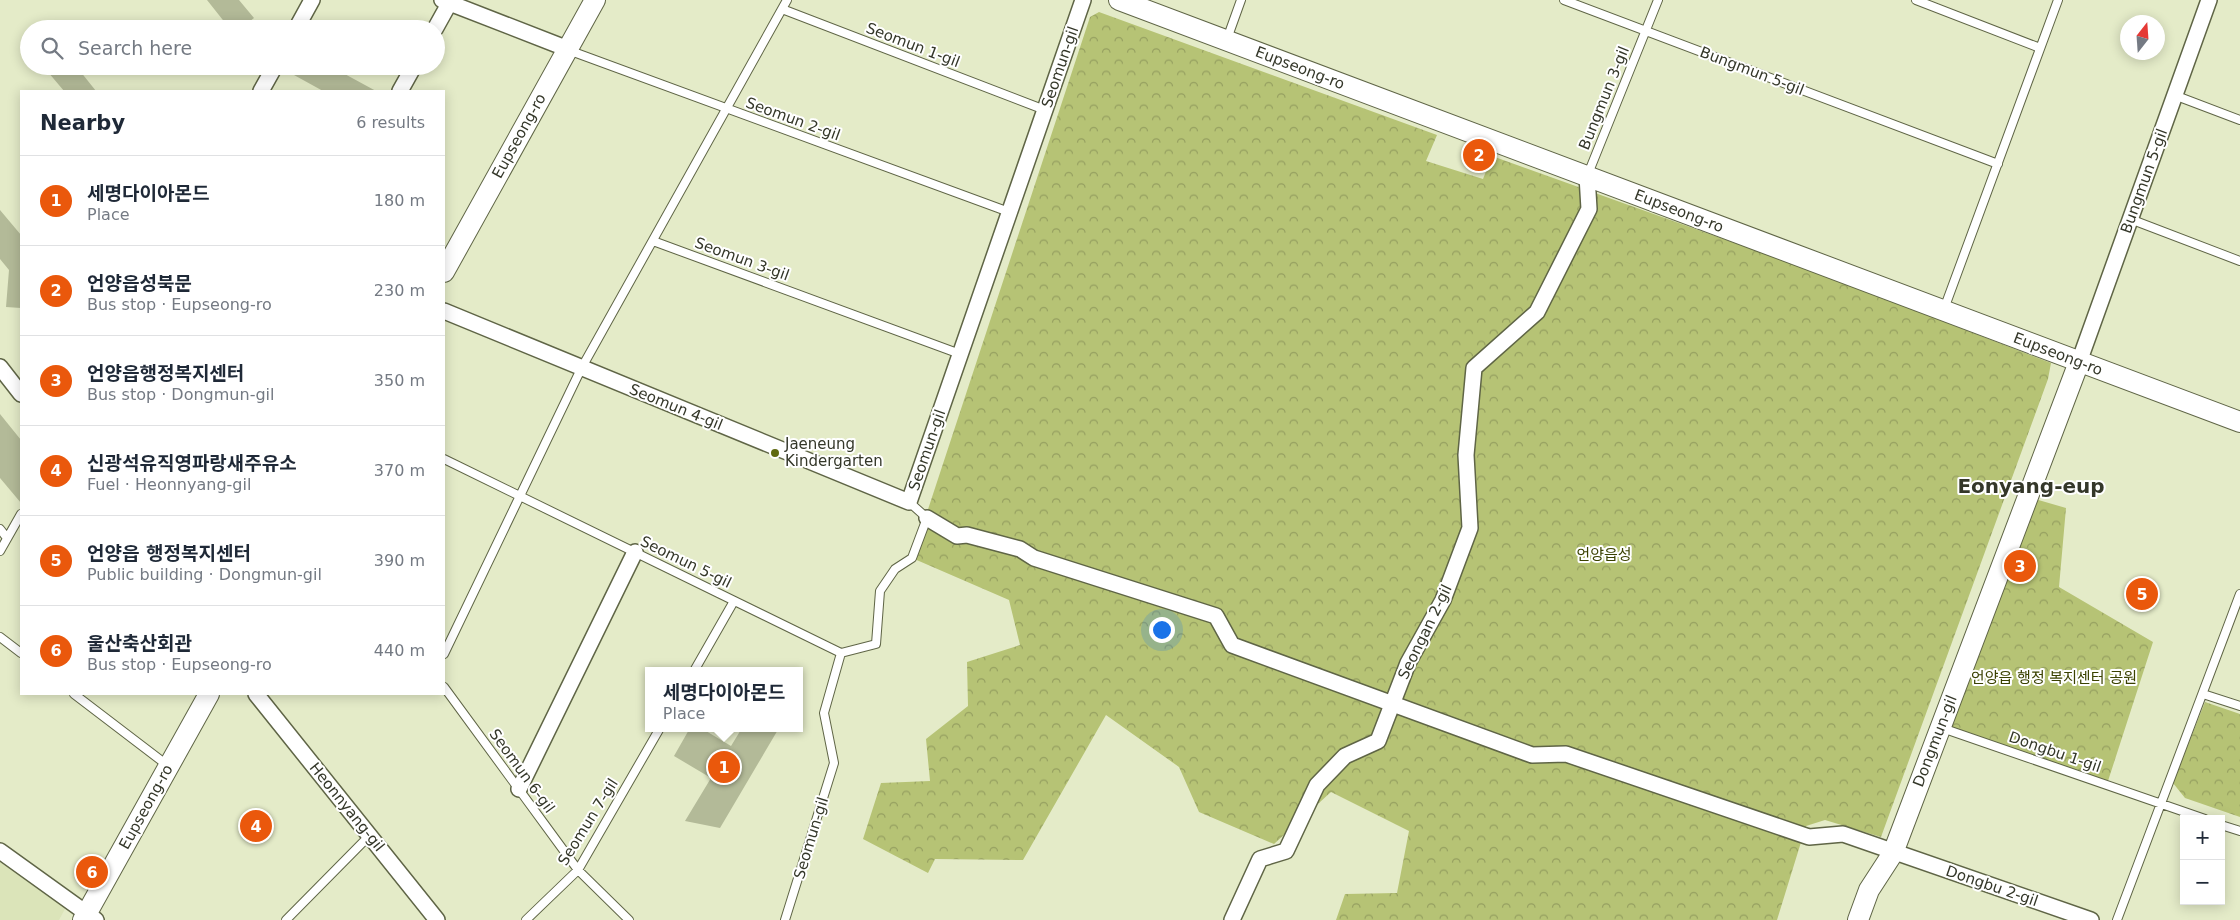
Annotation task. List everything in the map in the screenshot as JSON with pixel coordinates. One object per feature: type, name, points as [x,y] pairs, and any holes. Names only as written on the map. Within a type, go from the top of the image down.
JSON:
[{"type":"street","points":[[301,20],[312,0]]},
{"type":"street","name":"Eupseong-ro","points":[[445,270],[595,0]]},
{"type":"street","name":"Seomun-gil","points":[[909,502],[1083,0]]},
{"type":"street","name":"Eupseong-ro","points":[[1119,0],[2240,422]]},
{"type":"street","name":"Bungmun 5-gil","points":[[2079,362],[2209,0]]},
{"type":"street","points":[[439,20],[446,1],[568,50]]},
{"type":"street","points":[[262,90],[270,75]]},
{"type":"street","points":[[401,90],[409,75]]},
{"type":"street","name":"Seongan 2-gil","points":[[1232,920],[1260,859],[1286,851],[1317,785],[1345,756],[1378,741],[1408,663],[1443,600],[1470,528],[1466,455],[1474,368],[1537,312],[1589,209],[1587,176]]},
{"type":"street","name":"Seomun 4-gil","points":[[445,311],[581,369],[909,502]]},
{"type":"street","name":"Dongmun-gil","points":[[1858,920],[1868,890],[1893,853],[2079,362]]},
{"type":"street","points":[[0,367],[20,393]]},
{"type":"street","name":"Dongbu 2-gil","points":[[927,518],[957,536],[966,535],[1020,548],[1034,558],[1216,616],[1232,645],[1532,755],[1566,754],[1808,837],[1843,834],[1893,853],[2091,920]]},
{"type":"street","points":[[519,789],[635,552]]},
{"type":"street","name":"Eupseong-ro","points":[[88,918],[208,695]]},
{"type":"street","name":"Heonnyang-gil","points":[[257,695],[437,920]]},
{"type":"street","points":[[0,851],[88,918]]},
{"type":"lane","points":[[445,652],[581,369],[787,0]]},
{"type":"lane","points":[[1227,41],[1241,0]]},
{"type":"lane","name":"Bungmun 3-gil","points":[[1564,0],[1646,31]]},
{"type":"lane","name":"Bungmun 3-gil","points":[[1587,176],[1658,0]]},
{"type":"lane","points":[[1916,0],[2040,48]]},
{"type":"lane","points":[[1944,311],[2058,0]]},
{"type":"lane","name":"Seomun 1-gil","points":[[782,10],[1045,110]]},
{"type":"lane","name":"Bungmun 5-gil","points":[[1646,31],[1998,164]]},
{"type":"lane","name":"Seomun 2-gil","points":[[568,50],[1009,212]]},
{"type":"lane","points":[[2174,95],[2240,120]]},
{"type":"lane","points":[[2130,219],[2240,262]]},
{"type":"lane","name":"Seomun 3-gil","points":[[653,241],[960,354]]},
{"type":"lane","name":"Seomun 5-gil","points":[[445,459],[841,653]]},
{"type":"lane","name":"Seomun-gil","points":[[909,502],[927,518]]},
{"type":"lane","points":[[0,551],[20,516]]},
{"type":"lane","points":[[841,653],[876,644],[880,591],[895,569],[912,558],[927,518]]},
{"type":"lane","points":[[0,529],[7,538]]},
{"type":"lane","points":[[2117,920],[2240,594]]},
{"type":"lane","points":[[696,667],[734,601]]},
{"type":"lane","points":[[0,637],[20,652]]},
{"type":"lane","name":"Seomun-gil","points":[[785,920],[834,763],[824,713],[841,653]]},
{"type":"lane","name":"Seomun 6-gil","points":[[445,689],[578,870],[629,920]]},
{"type":"lane","points":[[2203,694],[2240,706]]},
{"type":"lane","points":[[75,695],[169,766]]},
{"type":"lane","name":"Dongbu 1-gil","points":[[1940,727],[2194,815]]},
{"type":"lane","name":"Seomun 7-gil","points":[[526,920],[578,870],[658,732]]},
{"type":"lane","points":[[2225,826],[2240,832]]},
{"type":"lane","points":[[286,920],[370,834]]},
{"type":"shaded area","points":[[0,862],[66,907],[59,920],[0,920]]},
{"type":"green space","name":"언양읍성","points":[[1099,12],[1437,135],[1426,161],[1483,179],[1492,156],[1821,274],[2051,363],[2048,379],[1881,837],[1825,820],[1806,826],[1777,920],[1336,920],[1345,894],[1397,893],[1409,831],[1331,792],[1274,844],[1199,812],[1179,767],[1106,715],[1023,860],[935,859],[928,873],[863,839],[881,783],[930,781],[926,739],[968,706],[967,662],[1020,645],[1009,600],[912,558],[1090,17]]},
{"type":"green space","name":"언양읍 행정 복지센터 공원","points":[[2035,499],[2066,508],[2059,587],[2153,642],[2108,781],[1949,727]]},
{"type":"green space","points":[[2205,702],[2240,714],[2240,817],[2185,798],[2173,783]]},
{"type":"building","points":[[207,0],[239,0],[254,18],[251,20],[223,20]]},
{"type":"building","points":[[51,75],[83,75],[95,90],[63,90]]},
{"type":"building","points":[[294,75],[347,75],[374,90],[321,90]]},
{"type":"building","points":[[0,210],[20,234],[20,308],[6,307],[9,270],[0,259]]},
{"type":"building","points":[[0,414],[20,439],[20,502],[0,478]]},
{"type":"building","points":[[688,732],[708,732],[731,746],[740,732],[777,732],[720,828],[685,821],[711,778],[674,756]]},
{"type":"place","name":"언양읍성북문","points":[[1479,155]]},
{"type":"place","name":"Jaeneung Kindergarten","points":[[775,453]]},
{"type":"place","name":"언양읍행정복지센터","points":[[2020,566]]},
{"type":"place","name":"언양읍 행정복지센터","points":[[2142,594]]},
{"type":"place","name":"세명다이아몬드","points":[[724,767]]},
{"type":"place","name":"신광석유직영파랑새주유소","points":[[256,826]]},
{"type":"place","name":"울산축산회관","points":[[92,872]]},
{"type":"district","name":"Eonyang-eup","points":[[2031,486]]}]
